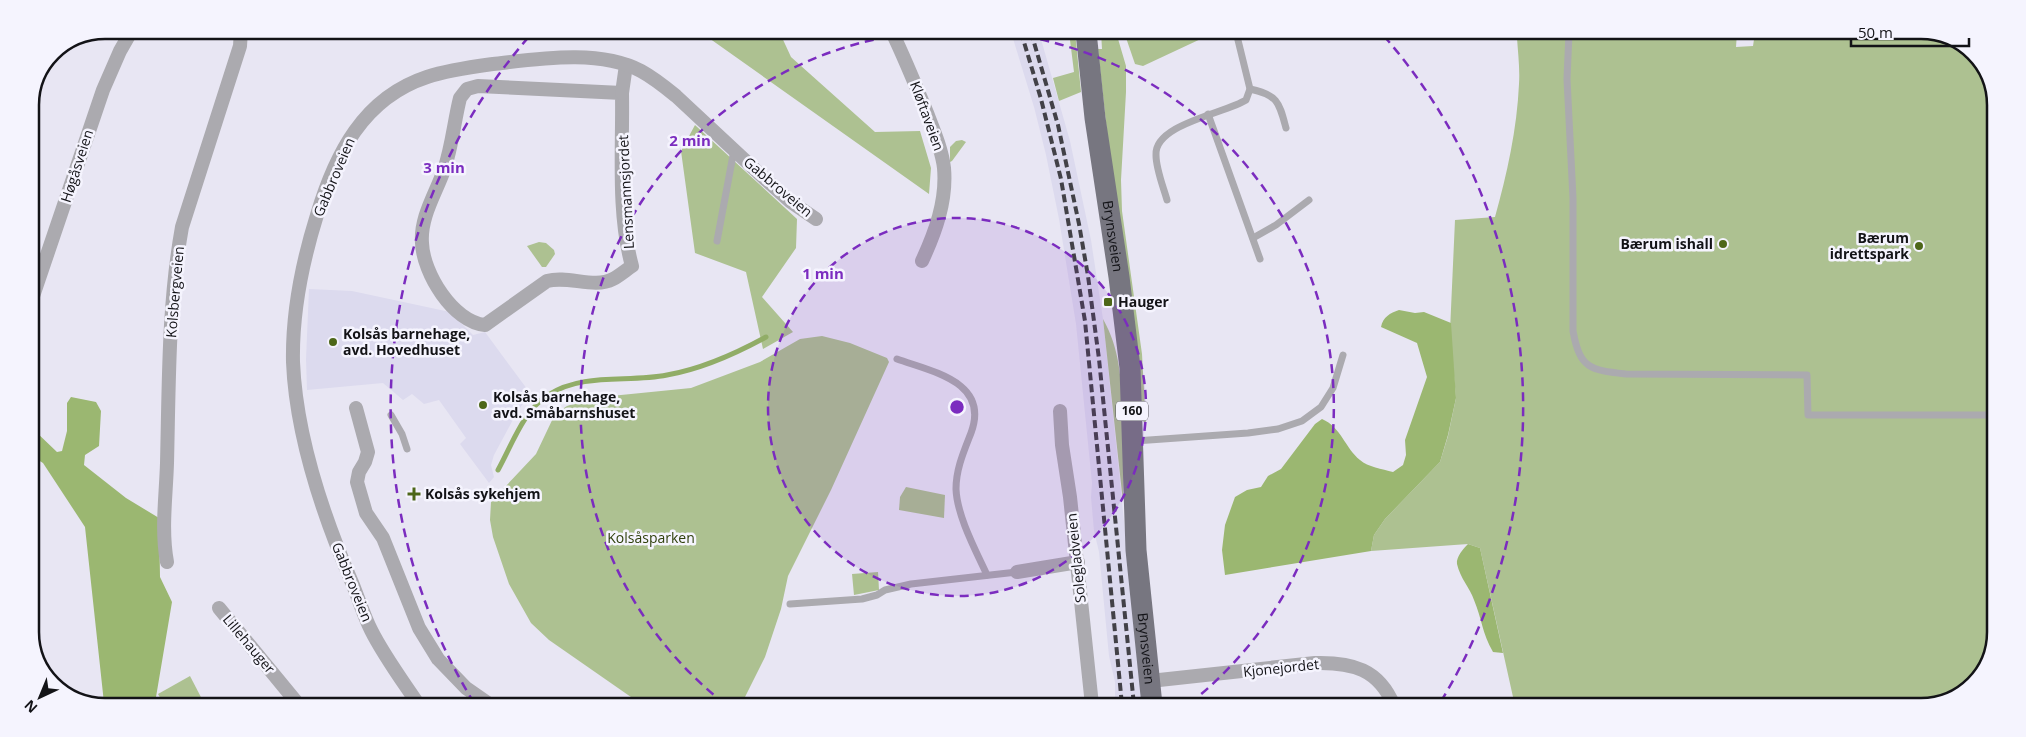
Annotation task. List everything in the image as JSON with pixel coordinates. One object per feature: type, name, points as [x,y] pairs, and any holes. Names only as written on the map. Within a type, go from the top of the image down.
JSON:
[{"type":"main road","name":"Brynsveien","points":[[1087,39],[1095,118],[1130,368],[1136,550],[1151,698]]},
{"type":"street","name":"Høgåsveien","points":[[39,278],[103,90],[127,39]]},
{"type":"street","name":"Kolsbergveien","points":[[167,562],[164,528],[168,378],[172,304],[179,247],[182,227],[240,46],[240,39]]},
{"type":"street","name":"Kløftaveien","points":[[895,39],[908,65],[937,140],[944,168],[943,198],[939,215],[922,261]]},
{"type":"street","name":"Gabbroveien","points":[[414,698],[372,631],[330,528],[304,439],[294,363],[298,291],[304,256],[321,201],[344,147],[354,130],[387,97],[425,77],[454,70],[534,59],[602,59],[640,70],[676,96],[791,202],[816,218]]},
{"type":"street","name":"Lensmannsjordet","points":[[622,93],[478,86],[466,89],[460,98],[444,170],[423,227],[422,243],[430,271],[437,285],[453,308],[464,318],[476,324],[485,325],[547,281],[556,278],[569,278],[602,282],[612,280],[632,266],[627,247],[623,191],[622,93],[626,65]]},
{"type":"street","points":[[356,408],[368,452],[359,472],[357,482],[366,513],[383,538],[419,628],[438,659],[466,688],[480,698]]},
{"type":"street","name":"Solegladveien","points":[[1060,411],[1062,445],[1078,562],[1091,698]]},
{"type":"street","points":[[1017,572],[1078,562]]},
{"type":"street","name":"Lillehauger","points":[[218,608],[293,698]]},
{"type":"street","name":"Kjonejordet","points":[[1150,682],[1315,663],[1339,663],[1369,673],[1383,686],[1390,698]]},
{"type":"lane","points":[[1167,200],[1155,154],[1160,141],[1169,133],[1208,114],[1238,106],[1246,100],[1250,89],[1238,39]]},
{"type":"lane","points":[[1569,39],[1567,79],[1573,198],[1573,331],[1577,350],[1583,362],[1602,372],[1626,374],[1807,375],[1808,415],[1987,414]]},
{"type":"lane","points":[[1250,89],[1264,92],[1276,99],[1282,110],[1286,128]]},
{"type":"lane","points":[[1208,114],[1260,259]]},
{"type":"lane","points":[[717,240],[734,150]]},
{"type":"lane","points":[[1252,238],[1276,225],[1309,200]]},
{"type":"lane","points":[[1132,442],[1248,433],[1278,429],[1302,421],[1321,407],[1333,388],[1343,355]]},
{"type":"lane","points":[[897,359],[955,381],[969,394],[974,405],[974,424],[960,460],[956,490],[966,524],[988,575]]},
{"type":"lane","points":[[391,414],[402,434],[407,450]]},
{"type":"lane","points":[[790,604],[862,599],[902,586],[1017,572]]},
{"type":"shaded area","points":[[1013,39],[1041,39],[1070,141],[1091,240],[1103,319],[1142,698],[1115,698],[1115,682],[1109,656],[1099,552],[1094,531],[1091,497],[1092,483],[1076,324],[1059,219],[1034,107]]},
{"type":"shaded area","points":[[309,289],[352,291],[450,312],[473,335],[485,332],[530,393],[516,414],[494,455],[491,465],[494,477],[489,483],[460,444],[466,438],[439,400],[424,404],[412,394],[403,400],[383,383],[307,390],[306,359]]},
{"type":"green space","points":[[710,39],[783,39],[791,57],[875,132],[920,131],[931,168],[929,194]]},
{"type":"green space","points":[[1070,39],[1076,39],[1081,92],[1059,101],[1053,78],[1074,72]]},
{"type":"green space","points":[[1101,39],[1118,39],[1126,66],[1121,180],[1122,211],[1142,354],[1146,425],[1141,418],[1115,206],[1098,49],[1102,49]]},
{"type":"green space","points":[[1126,39],[1201,39],[1143,66],[1135,64]]},
{"type":"green space","points":[[1517,39],[1737,39],[1736,47],[1753,46],[1754,39],[1921,39],[1942,42],[1961,52],[1974,65],[1984,84],[1987,100],[1987,641],[1984,653],[1974,672],[1961,685],[1942,695],[1921,698],[1513,698],[1480,548],[1468,544],[1371,551],[1374,535],[1385,519],[1440,462],[1448,436],[1456,398],[1450,331],[1455,220],[1495,217],[1511,151],[1516,118],[1519,67]]},
{"type":"green space","points":[[695,125],[797,219],[796,248],[762,297],[793,332],[763,349],[746,272],[695,253],[681,151]]},
{"type":"green space","points":[[962,140],[966,142],[950,162],[950,147],[956,141]]},
{"type":"green space","points":[[539,242],[546,243],[554,250],[555,254],[546,267],[542,267],[527,246]]},
{"type":"green space","points":[[1399,310],[1415,313],[1424,312],[1451,323],[1456,398],[1440,462],[1385,519],[1374,535],[1371,551],[1225,575],[1222,550],[1225,525],[1235,497],[1247,490],[1261,487],[1268,476],[1281,469],[1315,424],[1322,419],[1334,427],[1350,450],[1363,462],[1375,468],[1393,472],[1403,465],[1406,455],[1405,440],[1427,377],[1417,343],[1381,327],[1387,316]]},
{"type":"green space","points":[[1103,319],[1113,342],[1120,376],[1124,458],[1123,502]]},
{"type":"green space","name":"Kolsåsparken","points":[[822,336],[850,343],[887,358],[889,362],[831,490],[788,576],[781,609],[765,657],[744,698],[632,698],[549,640],[531,623],[509,584],[493,537],[490,520],[491,502],[536,454],[555,414],[567,406],[591,398],[691,388],[760,362],[800,339]]},
{"type":"green space","points":[[71,397],[96,402],[101,411],[99,446],[85,455],[84,465],[126,498],[159,518],[160,577],[172,602],[156,698],[103,698],[85,527],[43,463],[39,461],[39,435],[57,452],[62,451],[67,431],[67,403]]},
{"type":"green space","points":[[906,487],[945,495],[944,518],[899,510],[900,497]]},
{"type":"green space","points":[[1468,544],[1480,548],[1503,653],[1493,652],[1477,607],[1458,569],[1458,559]]},
{"type":"green space","points":[[878,572],[879,590],[854,595],[852,574]]},
{"type":"green space","points":[[190,676],[201,698],[160,698],[158,694]]},
{"type":"waterway","points":[[498,470],[519,429],[532,410],[548,395],[562,388],[576,383],[606,379],[652,377],[680,372],[718,360],[766,337]]},
{"type":"railway","points":[[1023,39],[1041,99],[1061,179],[1085,321],[1121,698]]},
{"type":"railway","points":[[1033,39],[1058,125],[1088,276],[1099,359],[1133,698]]},
{"type":"place","name":"Bærum ishall","points":[[1723,244]]},
{"type":"place","name":"Bærum idrettspark","points":[[1919,246]]},
{"type":"place","name":"Hauger","points":[[1108,302]]},
{"type":"place","name":"Kolsås barnehage, avd. Hovedhuset","points":[[333,342]]},
{"type":"place","name":"Kolsås barnehage, avd. Småbarnshuset","points":[[483,405]]},
{"type":"place","name":"Kolsås sykehjem","points":[[414,494]]}]
